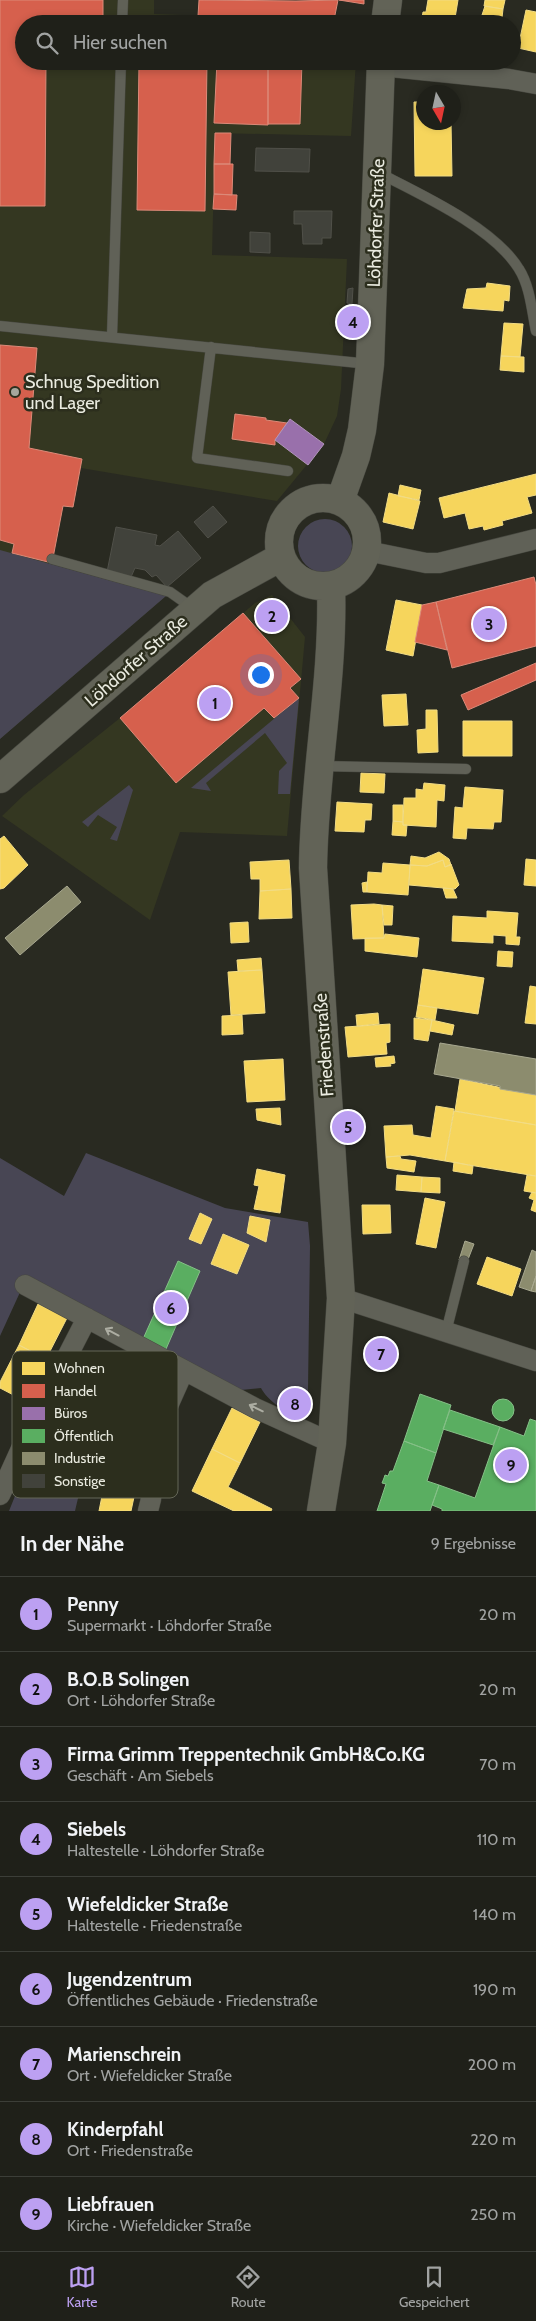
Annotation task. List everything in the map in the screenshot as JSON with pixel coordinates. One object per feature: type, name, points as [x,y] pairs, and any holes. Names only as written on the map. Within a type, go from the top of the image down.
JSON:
[{"type":"main road","points":[[386,15],[388,0]]},
{"type":"main road","name":"Löhdorfer Straße","points":[[340,501],[362,430],[370,364],[381,70]]},
{"type":"main road","points":[[325,497],[340,501],[353,509],[363,521],[367,537],[367,552],[359,568],[347,579],[331,586],[315,586],[301,580],[289,570],[281,557],[278,542],[280,528],[287,515],[298,505],[311,499],[325,497]]},
{"type":"main road","name":"Löhdorfer Straße","points":[[0,779],[212,595],[232,582],[281,557]]},
{"type":"main road","name":"Friedenstraße","points":[[320,1511],[332,1443],[341,1298],[313,868],[313,828],[318,766],[332,637],[331,586]]},
{"type":"street","points":[[437,70],[536,84]]},
{"type":"street","points":[[367,552],[426,563],[438,563],[536,539]]},
{"type":"street","points":[[26,1285],[149,1351]]},
{"type":"street","points":[[341,1298],[536,1362]]},
{"type":"street","points":[[70,1351],[87,1318]]},
{"type":"street","points":[[178,1367],[255,1408],[332,1443]]},
{"type":"street","points":[[178,1383],[184,1370]]},
{"type":"street","points":[[0,1495],[12,1469]]},
{"type":"street","points":[[148,1511],[151,1498]]},
{"type":"lane","points":[[122,15],[123,0]]},
{"type":"lane","points":[[112,336],[121,70]]},
{"type":"lane","points":[[377,171],[442,207],[497,243],[519,269],[524,279],[536,331]]},
{"type":"lane","points":[[0,326],[370,364]]},
{"type":"lane","points":[[211,347],[197,458],[288,471]]},
{"type":"lane","points":[[52,559],[170,592],[195,610]]},
{"type":"lane","points":[[318,766],[466,769]]},
{"type":"lane","points":[[446,1332],[464,1261]]},
{"type":"shaded area","points":[[0,0],[154,0],[154,14],[183,15],[15,15],[15,70],[355,70],[351,136],[215,133],[212,255],[347,259],[341,389],[337,416],[324,444],[277,501],[81,468],[73,507],[63,506],[52,563],[166,596],[0,739]]},
{"type":"shaded area","points":[[325,519],[335,521],[344,527],[350,536],[352,546],[350,556],[344,565],[335,571],[325,573],[315,571],[306,565],[300,556],[298,546],[300,536],[306,527],[315,521]]},
{"type":"shaded area","points":[[0,550],[166,596],[0,739]]},
{"type":"shaded area","points":[[272,595],[305,637],[287,836],[180,832],[150,920],[2,816],[24,795],[120,718],[255,603]]},
{"type":"shaded area","points":[[299,698],[290,794],[278,794],[279,771],[287,763],[265,733],[206,783],[211,791],[191,788]]},
{"type":"shaded area","points":[[129,785],[133,790],[117,841],[110,839],[117,827],[98,815],[88,827],[82,822]]},
{"type":"shaded area","points":[[86,1153],[225,1208],[308,1222],[310,1246],[308,1389],[306,1409],[301,1416],[290,1413],[278,1406],[261,1388],[241,1390],[178,1357],[178,1351],[167,1351],[27,1277],[0,1336],[0,1158],[64,1196]]},
{"type":"shaded area","points":[[14,1498],[78,1498],[75,1511],[9,1511]]},
{"type":"building: Wohnen","points":[[428,0],[458,0],[456,15],[422,15],[423,12],[426,12]]},
{"type":"building: Wohnen","points":[[485,0],[505,0],[503,9],[484,6]]},
{"type":"building: Wohnen","points":[[485,6],[503,9],[502,15],[482,15]]},
{"type":"building: Wohnen","points":[[526,10],[536,12],[536,52],[521,49],[521,34]]},
{"type":"building: Wohnen","points":[[414,102],[416,102],[416,130],[451,130],[452,176],[415,176]]},
{"type":"building: Wohnen","points":[[487,283],[510,286],[509,301],[504,300],[503,311],[463,308],[467,289],[486,288]]},
{"type":"building: Wohnen","points":[[504,323],[523,324],[520,357],[501,356]]},
{"type":"building: Wohnen","points":[[501,356],[524,357],[524,372],[500,370]]},
{"type":"building: Wohnen","points":[[536,474],[536,495],[527,497],[532,513],[502,521],[503,525],[484,530],[483,526],[469,529],[465,513],[444,518],[439,498]]},
{"type":"building: Wohnen","points":[[400,485],[421,490],[419,500],[398,496]]},
{"type":"building: Wohnen","points":[[389,493],[420,501],[413,529],[383,522]]},
{"type":"building: Wohnen","points":[[396,600],[422,605],[413,656],[386,650]]},
{"type":"building: Wohnen","points":[[406,694],[408,725],[384,726],[382,695]]},
{"type":"building: Wohnen","points":[[426,710],[437,710],[438,752],[418,753],[417,730],[426,729]]},
{"type":"building: Wohnen","points":[[463,721],[512,721],[512,756],[463,756]]},
{"type":"building: Wohnen","points":[[361,773],[385,774],[384,793],[360,792]]},
{"type":"building: Wohnen","points":[[424,783],[445,785],[444,801],[437,800],[436,827],[403,825],[404,798],[416,798],[416,789],[423,790]]},
{"type":"building: Wohnen","points":[[465,787],[503,790],[501,822],[494,822],[493,829],[467,828],[466,839],[453,838],[455,807],[463,808]]},
{"type":"building: Wohnen","points":[[337,802],[372,804],[371,820],[365,820],[364,832],[335,831]]},
{"type":"building: Wohnen","points":[[393,805],[403,805],[403,822],[393,821]]},
{"type":"building: Wohnen","points":[[393,821],[403,822],[403,825],[407,825],[406,836],[392,835]]},
{"type":"building: Wohnen","points":[[4,836],[28,865],[4,888],[0,889],[0,839]]},
{"type":"building: Wohnen","points":[[439,852],[449,859],[451,865],[445,867],[443,860],[427,866],[410,865],[411,856],[425,858]]},
{"type":"building: Wohnen","points":[[526,859],[536,860],[536,886],[524,885]]},
{"type":"building: Wohnen","points":[[289,860],[291,889],[260,891],[260,879],[251,879],[250,862]]},
{"type":"building: Wohnen","points":[[443,860],[445,867],[451,864],[459,885],[455,889],[409,885],[410,865],[427,866]]},
{"type":"building: Wohnen","points":[[383,863],[410,865],[408,895],[367,892],[368,872],[382,873]]},
{"type":"building: Wohnen","points":[[367,882],[367,892],[363,892],[362,883]]},
{"type":"building: Wohnen","points":[[443,888],[453,889],[457,898],[446,898]]},
{"type":"building: Wohnen","points":[[291,889],[292,918],[259,919],[260,891]]},
{"type":"building: Wohnen","points":[[351,905],[382,905],[384,938],[353,939]]},
{"type":"building: Wohnen","points":[[382,905],[393,906],[392,925],[384,925]]},
{"type":"building: Wohnen","points":[[487,911],[518,913],[516,937],[520,937],[519,945],[506,944],[506,936],[493,935],[493,943],[452,941],[453,916],[487,918]]},
{"type":"building: Wohnen","points":[[248,922],[249,942],[231,943],[230,923]]},
{"type":"building: Wohnen","points":[[385,934],[419,938],[417,957],[365,951],[365,938],[384,938]]},
{"type":"building: Wohnen","points":[[498,951],[513,952],[512,967],[497,966]]},
{"type":"building: Wohnen","points":[[261,958],[262,970],[238,971],[237,960]]},
{"type":"building: Wohnen","points":[[423,969],[484,978],[478,1014],[418,1005]]},
{"type":"building: Wohnen","points":[[262,970],[265,1013],[231,1015],[228,972]]},
{"type":"building: Wohnen","points":[[530,986],[536,987],[536,1024],[525,1023]]},
{"type":"building: Wohnen","points":[[418,1005],[437,1008],[435,1020],[416,1017]]},
{"type":"building: Wohnen","points":[[378,1013],[379,1024],[357,1026],[356,1015]]},
{"type":"building: Wohnen","points":[[242,1015],[243,1034],[222,1035],[222,1016]]},
{"type":"building: Wohnen","points":[[414,1018],[432,1020],[428,1041],[414,1039]]},
{"type":"building: Wohnen","points":[[432,1020],[454,1025],[452,1035],[430,1031]]},
{"type":"building: Wohnen","points":[[390,1024],[390,1042],[386,1043],[387,1054],[348,1057],[345,1027]]},
{"type":"building: Wohnen","points":[[394,1056],[395,1063],[390,1064],[391,1066],[376,1067],[375,1058]]},
{"type":"building: Wohnen","points":[[283,1059],[285,1100],[247,1102],[244,1061]]},
{"type":"building: Wohnen","points":[[460,1079],[536,1095],[536,1125],[455,1111]]},
{"type":"building: Wohnen","points":[[436,1106],[454,1109],[445,1161],[410,1155],[386,1157],[384,1126],[412,1125],[413,1135],[431,1138]]},
{"type":"building: Wohnen","points":[[280,1108],[281,1125],[257,1120],[256,1109]]},
{"type":"building: Wohnen","points":[[454,1111],[536,1125],[536,1176],[445,1161]]},
{"type":"building: Wohnen","points":[[400,1156],[401,1159],[416,1161],[414,1172],[387,1168],[386,1157]]},
{"type":"building: Wohnen","points":[[454,1162],[473,1166],[472,1174],[453,1171]]},
{"type":"building: Wohnen","points":[[257,1169],[285,1175],[280,1213],[254,1209],[259,1186],[254,1185]]},
{"type":"building: Wohnen","points":[[397,1175],[422,1177],[421,1192],[396,1190]]},
{"type":"building: Wohnen","points":[[527,1175],[536,1176],[536,1193],[524,1191]]},
{"type":"building: Wohnen","points":[[422,1177],[440,1178],[440,1193],[421,1192]]},
{"type":"building: Wohnen","points":[[532,1192],[536,1193],[536,1212],[531,1210],[534,1200],[529,1198]]},
{"type":"building: Wohnen","points":[[425,1198],[445,1202],[436,1248],[416,1244]]},
{"type":"building: Wohnen","points":[[362,1205],[390,1205],[391,1233],[363,1234]]},
{"type":"building: Wohnen","points":[[200,1213],[212,1219],[201,1244],[189,1239]]},
{"type":"building: Wohnen","points":[[250,1216],[270,1220],[266,1242],[247,1233]]},
{"type":"building: Wohnen","points":[[223,1234],[249,1245],[237,1274],[211,1264]]},
{"type":"building: Wohnen","points":[[487,1257],[521,1269],[512,1296],[477,1284]]},
{"type":"building: Wohnen","points":[[38,1304],[67,1318],[50,1351],[31,1351],[19,1345]]},
{"type":"building: Wohnen","points":[[19,1345],[31,1351],[16,1351]]},
{"type":"building: Wohnen","points":[[12,1359],[12,1394],[0,1388],[0,1382]]},
{"type":"building: Wohnen","points":[[232,1408],[260,1422],[240,1463],[212,1449]]},
{"type":"building: Wohnen","points":[[212,1449],[240,1463],[228,1487],[272,1509],[271,1511],[234,1511],[192,1491]]},
{"type":"building: Wohnen","points":[[102,1498],[134,1498],[131,1511],[99,1511]]},
{"type":"building: Handel","points":[[0,0],[103,0],[103,15],[15,15],[15,70],[46,70],[45,206],[0,206]]},
{"type":"building: Handel","points":[[199,0],[338,0],[335,15],[198,15]]},
{"type":"building: Handel","points":[[339,0],[364,0],[364,4]]},
{"type":"building: Handel","points":[[139,70],[207,70],[205,211],[137,210]]},
{"type":"building: Handel","points":[[217,70],[268,70],[268,125],[214,123]]},
{"type":"building: Handel","points":[[268,70],[302,70],[300,124],[268,124]]},
{"type":"building: Handel","points":[[215,133],[231,133],[230,164],[214,164]]},
{"type":"building: Handel","points":[[214,164],[233,164],[232,195],[214,194]]},
{"type":"building: Handel","points":[[214,194],[237,195],[236,210],[213,209]]},
{"type":"building: Handel","points":[[0,345],[37,348],[29,448],[82,459],[73,507],[63,506],[52,563],[12,553],[14,544],[0,540]]},
{"type":"building: Handel","points":[[235,414],[287,423],[275,440],[275,445],[232,439]]},
{"type":"building: Handel","points":[[534,577],[536,585],[536,646],[452,668],[436,602]]},
{"type":"building: Handel","points":[[273,602],[286,617],[271,630],[258,615]]},
{"type":"building: Handel","points":[[436,602],[447,650],[415,642],[422,605]]},
{"type":"building: Handel","points":[[243,613],[301,679],[290,688],[299,698],[274,718],[264,708],[176,783],[120,718]]},
{"type":"building: Handel","points":[[536,663],[536,680],[468,710],[461,695]]},
{"type":"building: Büros","points":[[290,419],[324,444],[308,465],[275,440]]},
{"type":"building: Öffentlich","points":[[178,1261],[200,1271],[166,1349],[143,1339]]},
{"type":"building: Öffentlich","points":[[420,1394],[451,1405],[436,1453],[404,1441]]},
{"type":"building: Öffentlich","points":[[503,1399],[511,1402],[514,1410],[511,1418],[503,1421],[495,1418],[492,1410],[495,1402]]},
{"type":"building: Öffentlich","points":[[450,1410],[500,1427],[493,1445],[443,1429]]},
{"type":"building: Öffentlich","points":[[530,1419],[536,1421],[536,1511],[442,1511],[442,1509],[432,1505],[439,1485],[475,1498],[500,1427],[524,1436]]},
{"type":"building: Öffentlich","points":[[404,1441],[436,1453],[427,1481],[439,1485],[430,1511],[377,1511],[386,1484],[382,1483],[385,1475],[388,1476],[390,1471],[393,1471]]},
{"type":"building: Industrie","points":[[67,886],[81,902],[20,955],[5,938]]},
{"type":"building: Industrie","points":[[440,1043],[536,1059],[536,1095],[500,1089],[500,1086],[434,1074]]},
{"type":"building: Industrie","points":[[465,1241],[474,1244],[467,1262],[459,1260]]},
{"type":"building: Industrie","points":[[532,1250],[536,1252],[536,1276],[531,1291],[519,1287]]},
{"type":"building: Industrie","points":[[536,1276],[536,1292],[531,1291]]},
{"type":"building: Sonstige","points":[[256,148],[310,149],[309,172],[255,171]]},
{"type":"building: Sonstige","points":[[294,211],[332,211],[331,238],[322,238],[322,244],[303,244],[302,224],[294,224]]},
{"type":"building: Sonstige","points":[[250,232],[270,233],[270,253],[250,252]]},
{"type":"building: Sonstige","points":[[353,288],[352,304],[347,303],[348,289]]},
{"type":"building: Sonstige","points":[[213,506],[227,522],[208,538],[194,522]]},
{"type":"building: Sonstige","points":[[116,527],[157,535],[155,545],[160,546],[178,531],[201,558],[167,587],[156,575],[152,577],[145,570],[135,568],[131,577],[107,572]]},
{"type":"place","name":"Siebels","points":[[353,322]]},
{"type":"place","name":"Schnug Spedition und Lager","points":[[15,392]]},
{"type":"place","name":"B.O.B Solingen","points":[[272,616]]},
{"type":"place","name":"Firma Grimm Treppentechnik GmbH&Co.KG","points":[[489,624]]},
{"type":"place","name":"Penny","points":[[215,703]]},
{"type":"place","name":"Wiefeldicker Straße","points":[[348,1127]]},
{"type":"place","name":"Jugendzentrum","points":[[171,1308]]},
{"type":"place","name":"Marienschrein","points":[[381,1354]]},
{"type":"place","name":"Kinderpfahl","points":[[295,1404]]},
{"type":"place","name":"Liebfrauen","points":[[511,1465]]}]
